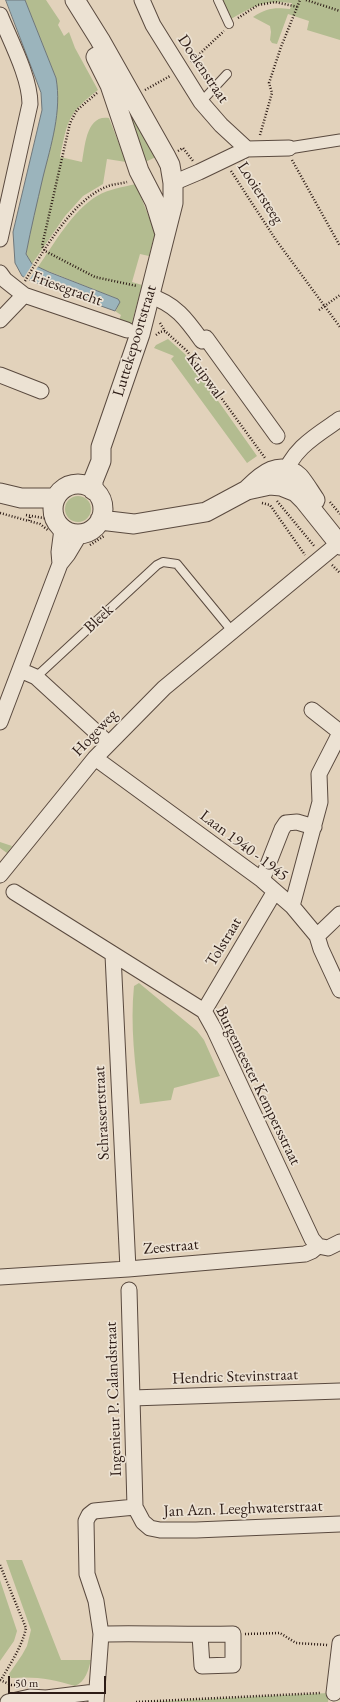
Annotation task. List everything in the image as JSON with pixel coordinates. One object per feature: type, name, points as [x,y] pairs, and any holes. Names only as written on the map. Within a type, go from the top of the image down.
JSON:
[{"type":"street","points":[[64,0],[103,69],[124,93],[166,157],[173,185],[166,202],[151,194]]},
{"type":"street","points":[[75,0],[100,40],[124,93],[139,171],[151,194],[165,235]]},
{"type":"street","name":"Doelenstraat","points":[[142,0],[153,25],[184,67],[201,102],[221,125],[250,149]]},
{"type":"street","points":[[0,15],[23,72],[30,97],[30,104],[0,239]]},
{"type":"street","points":[[173,185],[250,149],[289,148],[340,140]]},
{"type":"street","points":[[151,194],[151,181],[160,174],[173,185]]},
{"type":"street","name":"Luttekepoortstraat","points":[[88,483],[100,461],[101,447],[134,332],[150,293],[165,235],[173,185]]},
{"type":"street","name":"Friesegracht","points":[[0,273],[5,280],[134,332]]},
{"type":"street","points":[[0,320],[24,288]]},
{"type":"street","name":"Kuipwal","points":[[150,293],[172,305],[202,341],[206,338],[277,436]]},
{"type":"street","points":[[0,375],[41,391]]},
{"type":"street","points":[[280,485],[296,453],[306,443],[340,419]]},
{"type":"street","points":[[52,521],[66,487],[88,483],[107,511],[135,515],[149,520],[206,512],[247,490],[280,485],[296,492],[340,541]]},
{"type":"street","points":[[0,493],[21,498],[52,521],[68,554],[60,564],[20,670],[4,698],[0,722]]},
{"type":"street","points":[[0,503],[52,521],[91,530],[107,511]]},
{"type":"street","name":"Hogeweg","points":[[0,875],[108,743],[164,688],[340,541]]},
{"type":"street","points":[[20,670],[36,677],[108,743]]},
{"type":"street","points":[[292,906],[320,802],[319,774],[340,733],[312,710]]},
{"type":"street","name":"Laan 1940 - 1945","points":[[95,758],[262,880],[292,906],[317,936],[321,949],[340,990]]},
{"type":"street","points":[[262,880],[282,829],[286,823],[297,822],[314,827]]},
{"type":"street","name":"Tolstraat","points":[[204,1011],[275,891]]},
{"type":"street","name":"Burgemeester Kempersstraat","points":[[14,892],[204,1011],[214,1029],[312,1239],[318,1246]]},
{"type":"street","points":[[317,936],[340,914]]},
{"type":"street","name":"Schrassertstraat","points":[[113,955],[128,1269]]},
{"type":"street","name":"Zeestraat","points":[[0,1277],[128,1269],[305,1254],[318,1246],[328,1248],[340,1242]]},
{"type":"street","name":"Ingenieur P. Calandstraat","points":[[129,1290],[135,1507]]},
{"type":"street","name":"Hendric Stevinstraat","points":[[132,1398],[340,1391]]},
{"type":"street","points":[[8,1702],[30,1697],[43,1700],[96,1697],[101,1634],[96,1601],[87,1574],[86,1521],[89,1515],[94,1511],[135,1507]]},
{"type":"street","name":"Jan Azn. Leeghwaterstraat","points":[[135,1507],[143,1522],[150,1528],[160,1530],[340,1524]]},
{"type":"street","points":[[101,1634],[146,1632],[233,1634],[233,1665],[202,1666],[200,1634]]},
{"type":"street","points":[[334,1693],[340,1645]]},
{"type":"lane","points":[[218,0],[229,24]]},
{"type":"lane","points":[[201,102],[227,74]]},
{"type":"lane","name":"Bleek","points":[[36,677],[157,565],[163,562],[177,564],[232,630]]},
{"type":"path","points":[[250,149],[259,136],[272,93],[269,83],[281,47],[300,0]]},
{"type":"path","points":[[306,0],[340,11]]},
{"type":"path","name":"Doelenstraat","points":[[184,67],[198,56],[229,24],[258,5],[275,2],[298,7]]},
{"type":"path","points":[[150,293],[95,277],[45,250],[42,243],[70,123],[77,110],[82,105],[124,93],[184,67]]},
{"type":"path","points":[[172,153],[182,148],[194,162],[199,172]]},
{"type":"path","points":[[289,148],[292,159],[340,246]]},
{"type":"path","name":"Looiersteeg","points":[[225,160],[236,180],[276,240],[340,327]]},
{"type":"path","points":[[24,288],[40,257],[62,226],[82,202],[106,187]]},
{"type":"path","points":[[319,310],[340,295]]},
{"type":"path","name":"Kuipwal","points":[[134,332],[150,337],[165,331],[181,345],[264,458],[260,463]]},
{"type":"path","points":[[0,513],[52,521],[82,541],[95,536],[103,530],[107,511],[103,488],[76,477],[63,482],[52,492],[52,521]]},
{"type":"path","points":[[280,485],[322,556]]},
{"type":"path","points":[[0,1565],[26,1628],[24,1638],[0,1680],[11,1685]]},
{"type":"path","points":[[233,1634],[280,1633],[296,1643],[340,1645]]},
{"type":"path","points":[[136,1702],[334,1693]]},
{"type":"green space","points":[[25,0],[46,0],[60,21],[58,25],[64,36],[69,32],[75,48],[98,90],[80,105],[70,119],[60,157],[82,162],[86,140],[91,126],[101,118],[109,118],[126,162],[107,159],[103,184],[83,196],[65,216],[32,264],[26,254],[56,78]]},
{"type":"green space","points":[[219,0],[340,0],[340,40],[307,30],[309,21],[288,14],[277,44],[272,43],[270,40],[270,26],[253,17],[271,9],[290,9],[292,3],[266,3],[253,7],[231,19]]},
{"type":"green space","points":[[128,108],[160,155],[141,164]]},
{"type":"green space","points":[[136,184],[155,233],[149,256],[140,254],[132,282],[142,285],[131,326],[118,323],[121,315],[115,311],[117,309],[118,299],[38,267],[64,228],[88,202],[97,196],[116,188]]},
{"type":"green space","points":[[168,339],[185,354],[257,456],[247,463],[171,359],[174,356],[154,348],[156,345]]},
{"type":"green space","points":[[78,496],[87,500],[91,509],[87,518],[78,522],[69,518],[65,509],[69,500]]},
{"type":"green space","points":[[0,842],[12,846],[7,853],[0,848]]},
{"type":"green space","points":[[139,983],[197,1031],[204,1040],[220,1076],[174,1088],[171,1100],[140,1104],[133,1030],[134,986]]},
{"type":"green space","points":[[6,1560],[22,1560],[61,1660],[91,1660],[86,1675],[79,1684],[75,1686],[28,1677],[11,1678],[9,1674],[27,1646],[31,1630]]},
{"type":"green space","points":[[0,1580],[17,1631],[14,1641],[0,1661]]},
{"type":"green space","points":[[329,1693],[328,1702],[146,1702]]},
{"type":"water","points":[[6,0],[25,0],[56,78],[57,90],[58,103],[55,128],[26,254],[32,264],[118,299],[120,302],[115,311],[31,281],[22,276],[15,263],[13,232],[42,110],[41,93]]},
{"type":"pier","points":[[34,262],[39,265],[28,282],[23,279]]}]
